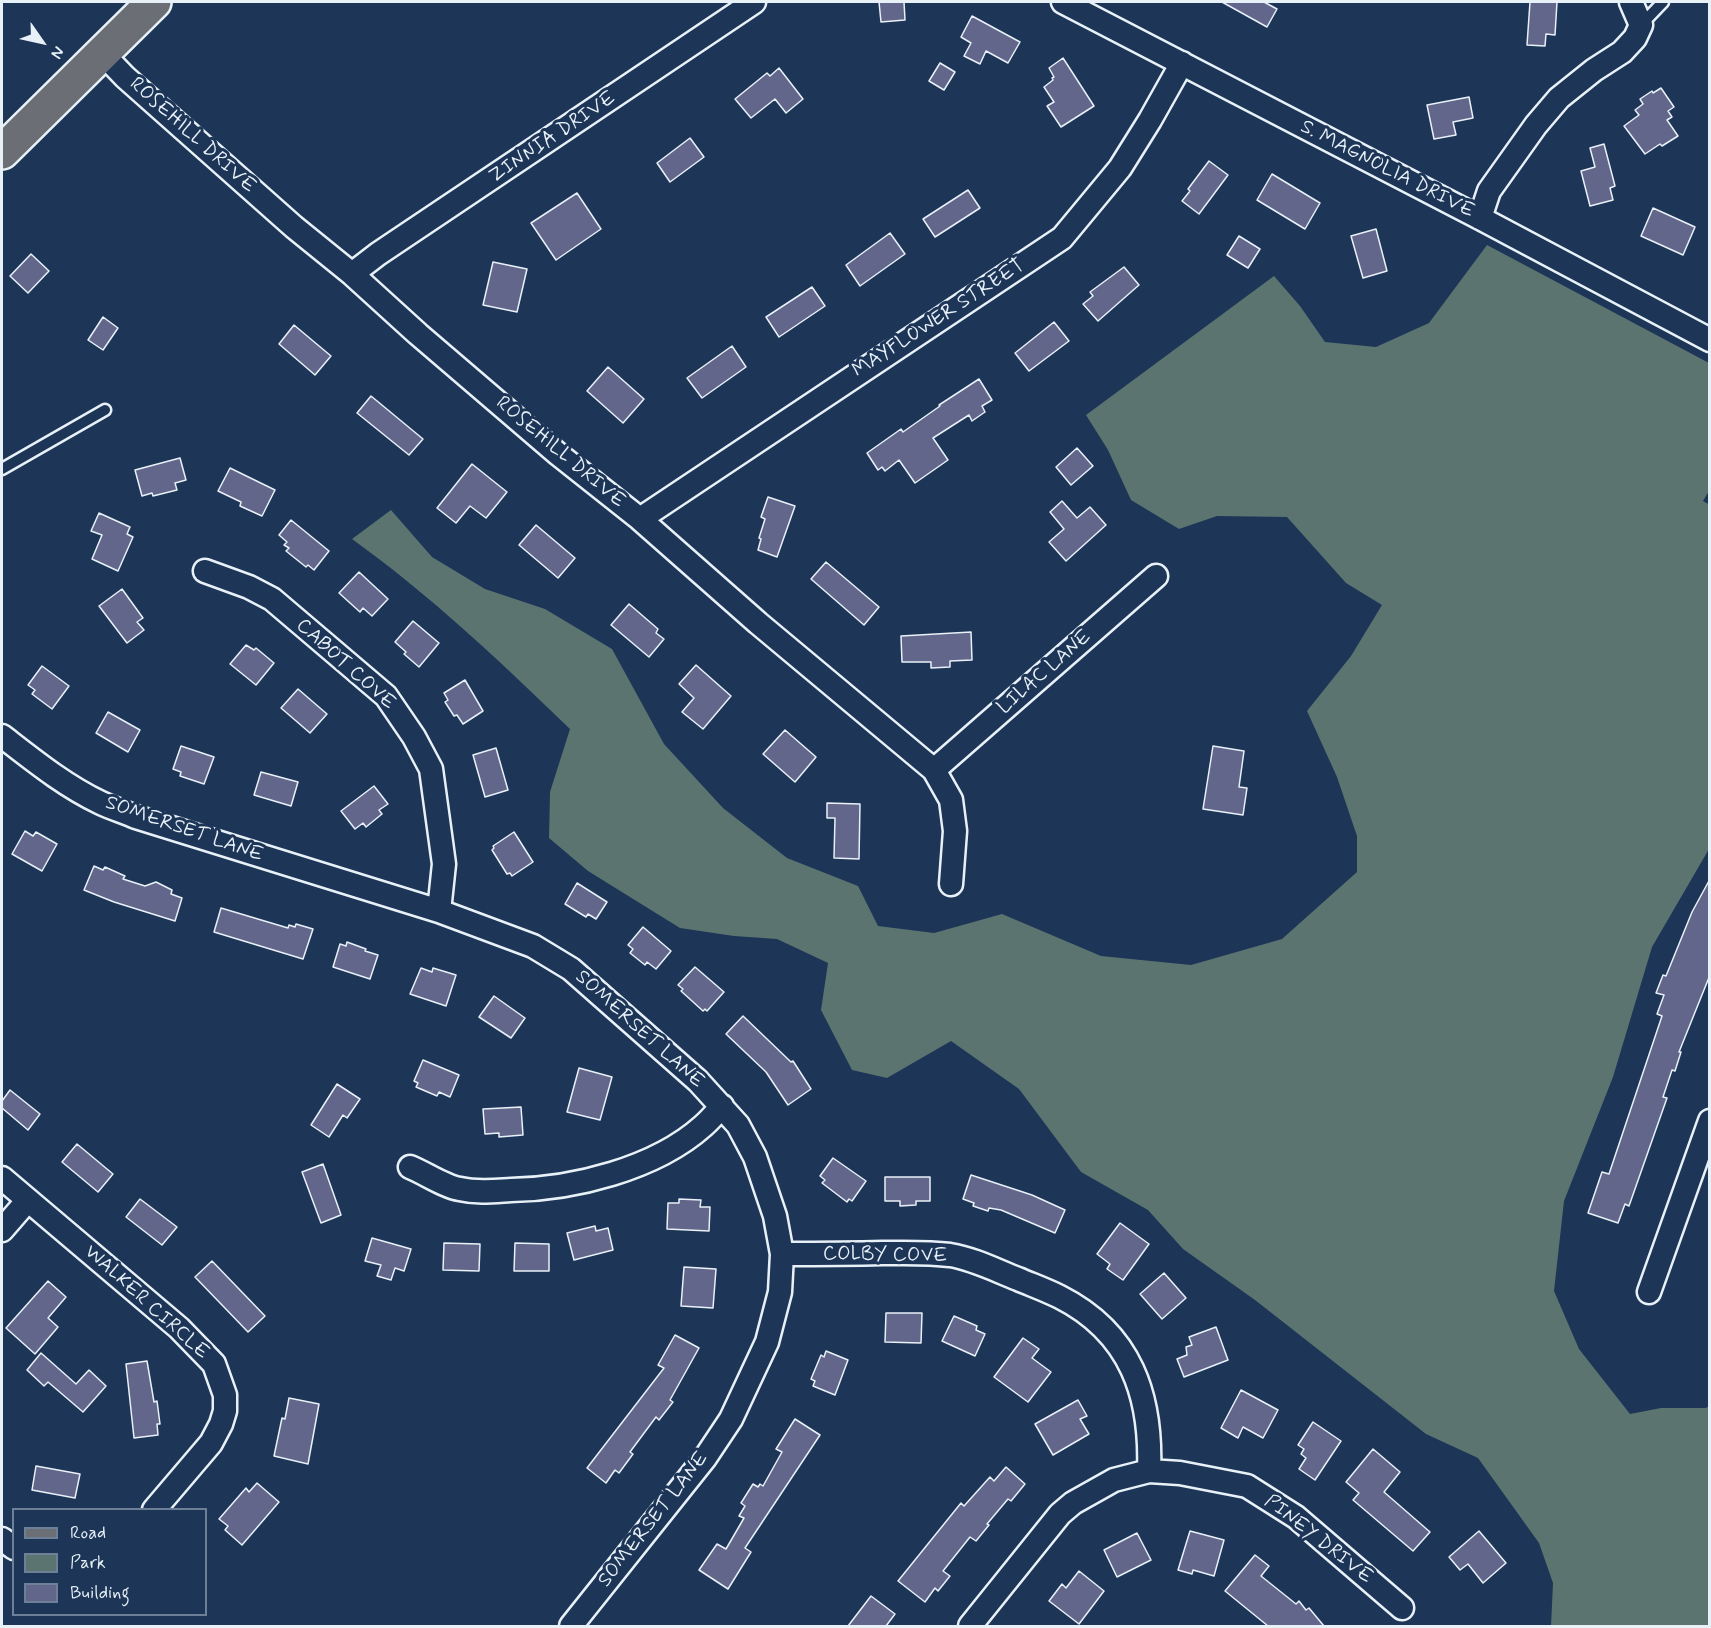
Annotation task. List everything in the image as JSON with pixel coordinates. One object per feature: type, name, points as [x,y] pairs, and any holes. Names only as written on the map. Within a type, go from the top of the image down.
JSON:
[{"type":"main road","points":[[2,152],[154,2]]},
{"type":"street","name":"ZINNIA DRIVE","points":[[352,274],[378,254],[754,2]]},
{"type":"street","name":"S. MAGNOLIA DRIVE","points":[[1063,2],[1710,340]]},
{"type":"street","points":[[1480,218],[1488,191],[1536,125],[1559,98],[1594,70],[1622,52],[1635,38],[1641,25],[1631,2]]},
{"type":"street","name":"ROSEHILL DRIVE","points":[[102,53],[125,77],[294,227],[352,274],[426,342],[558,454],[640,519],[758,623],[934,770],[951,800],[955,831],[951,884]]},
{"type":"street","name":"MAYFLOWER STREET","points":[[640,519],[1062,238],[1120,168],[1182,63]]},
{"type":"street","name":"CABOT COVE","points":[[204,571],[249,587],[272,599],[386,696],[400,715],[431,769],[444,864],[439,911]]},
{"type":"street","name":"LILAC LANE","points":[[934,770],[1156,576]]},
{"type":"street","name":"SOMERSET LANE","points":[[2,736],[48,771],[78,790],[136,817],[439,911],[514,938],[558,960],[698,1081],[738,1125],[768,1190],[782,1254],[780,1292],[767,1342],[731,1419],[693,1475],[571,1626]]},
{"type":"street","points":[[410,1167],[459,1189],[486,1191],[525,1190],[590,1180],[630,1168],[678,1144],[703,1127],[722,1106]]},
{"type":"street","points":[[1649,1292],[1710,1121]]},
{"type":"street","name":"WALKER CIRCLE","points":[[2,1178],[179,1328],[214,1364],[225,1395],[225,1411],[217,1435],[155,1508]]},
{"type":"street","points":[[2,1230],[28,1200]]},
{"type":"street","name":"COLBY COVE","points":[[782,1254],[926,1253],[950,1255],[972,1260],[1059,1297],[1085,1314],[1111,1337],[1124,1353],[1137,1377],[1147,1414],[1150,1439],[1149,1471]]},
{"type":"street","name":"PINEY DRIVE","points":[[970,1626],[1060,1514],[1074,1503],[1114,1480],[1149,1471],[1180,1473],[1247,1486],[1296,1517],[1402,1608]]},
{"type":"lane","points":[[1641,25],[1663,2]]},
{"type":"lane","points":[[2,469],[105,410]]},
{"type":"green space","points":[[1487,245],[1709,363],[1709,491],[1703,501],[1710,505],[1709,849],[1652,947],[1613,1077],[1564,1201],[1554,1291],[1579,1349],[1630,1414],[1661,1408],[1706,1408],[1709,1406],[1709,1626],[1551,1626],[1553,1583],[1539,1543],[1478,1458],[1426,1434],[1255,1300],[1183,1249],[1148,1210],[1081,1172],[1019,1089],[951,1041],[887,1078],[852,1070],[821,1010],[828,963],[777,939],[734,936],[680,928],[588,871],[549,838],[550,792],[570,729],[437,606],[352,539],[391,510],[432,557],[485,589],[545,609],[612,649],[664,744],[723,808],[787,858],[858,886],[878,926],[934,933],[1002,914],[1101,956],[1191,965],[1282,939],[1357,872],[1357,836],[1337,777],[1307,711],[1351,656],[1382,605],[1346,583],[1287,517],[1217,516],[1179,529],[1131,500],[1108,450],[1086,415],[1274,276],[1300,306],[1325,342],[1376,347],[1429,323]]},
{"type":"building","points":[[879,2],[904,2],[905,20],[881,22]]},
{"type":"building","points":[[1222,2],[1264,2],[1277,9],[1267,27]]},
{"type":"building","points":[[1530,2],[1557,2],[1555,35],[1546,34],[1545,46],[1527,45]]},
{"type":"building","points":[[972,16],[1020,42],[1008,63],[986,51],[980,64],[964,56],[971,43],[961,37]]},
{"type":"building","points":[[1063,58],[1094,106],[1061,127],[1047,106],[1054,102],[1044,87],[1054,77],[1049,68]]},
{"type":"building","points":[[940,63],[955,72],[944,90],[929,81]]},
{"type":"building","points":[[779,68],[803,99],[786,113],[775,99],[751,118],[735,99],[767,73],[770,76]]},
{"type":"building","points":[[1661,88],[1674,107],[1668,111],[1672,117],[1667,120],[1678,136],[1645,154],[1624,126],[1639,115],[1635,110],[1643,104],[1640,99]]},
{"type":"building","points":[[1469,97],[1473,118],[1453,122],[1456,135],[1434,139],[1427,105]]},
{"type":"building","points":[[690,138],[704,157],[670,182],[657,163]]},
{"type":"building","points":[[1604,144],[1615,186],[1610,188],[1613,200],[1590,206],[1581,171],[1595,167],[1590,148]]},
{"type":"building","points":[[1209,161],[1228,175],[1199,214],[1182,201]]},
{"type":"building","points":[[1272,174],[1320,203],[1305,229],[1257,200]]},
{"type":"building","points":[[968,190],[980,208],[935,237],[923,219]]},
{"type":"building","points":[[577,193],[601,229],[556,260],[531,223]]},
{"type":"building","points":[[1653,208],[1695,227],[1683,255],[1641,236]]},
{"type":"building","points":[[1376,229],[1387,271],[1363,278],[1351,236]]},
{"type":"building","points":[[890,233],[905,254],[860,286],[846,265]]},
{"type":"building","points":[[1239,236],[1260,249],[1248,268],[1227,255]]},
{"type":"building","points":[[31,254],[49,271],[28,293],[10,276]]},
{"type":"building","points":[[493,262],[527,269],[517,312],[483,305]]},
{"type":"building","points":[[1124,267],[1139,285],[1098,321],[1083,304],[1093,296],[1090,292]]},
{"type":"building","points":[[812,287],[825,306],[779,337],[766,317]]},
{"type":"building","points":[[103,317],[118,328],[103,350],[88,340]]},
{"type":"building","points":[[1054,322],[1069,341],[1029,371],[1015,353]]},
{"type":"building","points":[[294,325],[331,356],[315,375],[279,344]]},
{"type":"building","points":[[732,346],[746,367],[702,398],[687,378]]},
{"type":"building","points":[[608,367],[644,399],[623,423],[587,391]]},
{"type":"building","points":[[979,379],[992,400],[982,406],[985,412],[972,421],[969,415],[933,438],[948,460],[915,483],[899,460],[885,471],[882,467],[878,470],[867,453],[901,429],[903,432]]},
{"type":"building","points":[[371,396],[423,439],[409,455],[357,413]]},
{"type":"building","points":[[1077,448],[1093,466],[1071,485],[1056,467]]},
{"type":"building","points":[[180,458],[186,480],[175,483],[177,490],[153,496],[152,493],[142,496],[135,470]]},
{"type":"building","points":[[472,464],[507,492],[486,518],[470,506],[456,523],[437,508]]},
{"type":"building","points":[[230,468],[275,490],[262,516],[240,506],[241,502],[218,491]]},
{"type":"building","points":[[768,497],[795,506],[777,557],[758,550],[765,519],[761,517]]},
{"type":"building","points":[[1062,501],[1077,518],[1090,507],[1106,525],[1066,561],[1049,542],[1064,529],[1050,512]]},
{"type":"building","points":[[99,513],[130,527],[127,534],[133,537],[118,571],[92,559],[102,535],[91,531]]},
{"type":"building","points":[[291,520],[329,551],[314,570],[308,565],[306,567],[286,551],[289,548],[284,545],[287,542],[279,535]]},
{"type":"building","points":[[536,525],[575,558],[558,578],[519,545]]},
{"type":"building","points":[[826,562],[879,607],[864,625],[811,579]]},
{"type":"building","points":[[359,572],[388,599],[372,616],[363,608],[360,612],[339,593]]},
{"type":"building","points":[[122,589],[143,618],[137,622],[144,630],[127,643],[99,606]]},
{"type":"building","points":[[629,604],[658,629],[656,633],[664,639],[649,657],[611,625]]},
{"type":"building","points":[[413,621],[439,643],[419,667],[404,654],[406,652],[395,642]]},
{"type":"building","points":[[971,632],[972,660],[950,661],[950,667],[931,668],[931,662],[902,662],[901,636]]},
{"type":"building","points":[[246,645],[254,650],[256,648],[274,663],[256,685],[230,664]]},
{"type":"building","points":[[696,665],[731,696],[703,729],[682,712],[694,698],[679,684]]},
{"type":"building","points":[[42,666],[69,686],[52,709],[32,694],[35,690],[28,685]]},
{"type":"building","points":[[465,680],[483,711],[463,724],[457,715],[454,716],[445,702],[448,700],[444,693]]},
{"type":"building","points":[[298,689],[327,714],[310,733],[281,708]]},
{"type":"building","points":[[108,712],[140,730],[128,752],[96,733]]},
{"type":"building","points":[[785,730],[816,757],[795,782],[763,754]]},
{"type":"building","points":[[181,746],[214,757],[204,784],[180,776],[181,772],[173,769]]},
{"type":"building","points":[[1213,746],[1244,751],[1239,787],[1247,788],[1243,815],[1203,809]]},
{"type":"building","points":[[496,748],[508,790],[485,797],[473,755]]},
{"type":"building","points":[[261,772],[298,782],[291,806],[254,795]]},
{"type":"building","points":[[374,786],[388,804],[379,810],[382,814],[366,827],[363,823],[355,829],[341,811]]},
{"type":"building","points":[[827,803],[860,804],[859,859],[834,858],[835,818],[827,818]]},
{"type":"building","points":[[25,831],[33,836],[36,832],[57,844],[42,871],[12,854]]},
{"type":"building","points":[[514,832],[533,862],[512,876],[510,873],[507,874],[492,850],[493,846]]},
{"type":"building","points":[[94,866],[103,870],[105,867],[125,876],[123,879],[145,886],[156,882],[172,890],[171,894],[182,898],[175,921],[84,890]]},
{"type":"building","points":[[1710,879],[1710,975],[1679,1052],[1681,1052],[1675,1071],[1672,1070],[1663,1097],[1667,1098],[1629,1206],[1625,1204],[1618,1223],[1588,1213],[1602,1172],[1609,1174],[1662,1016],[1657,1014],[1664,995],[1656,993],[1663,975],[1666,976],[1692,912]]},
{"type":"building","points":[[577,883],[607,902],[596,919],[588,914],[586,917],[565,904]]},
{"type":"building","points":[[221,908],[288,928],[289,925],[295,927],[296,924],[313,929],[303,959],[214,932]]},
{"type":"building","points":[[643,927],[671,951],[656,969],[647,962],[645,965],[630,953],[633,949],[628,945]]},
{"type":"building","points":[[347,942],[378,955],[370,979],[333,967],[340,944],[346,946]]},
{"type":"building","points":[[695,967],[724,992],[707,1011],[705,1009],[703,1011],[681,991],[683,989],[678,985]]},
{"type":"building","points":[[421,968],[432,972],[433,968],[456,975],[446,1006],[410,994]]},
{"type":"building","points":[[494,996],[525,1018],[511,1038],[479,1017]]},
{"type":"building","points":[[743,1016],[791,1062],[793,1061],[811,1089],[788,1105],[766,1072],[726,1034]]},
{"type":"building","points":[[423,1060],[459,1075],[450,1097],[439,1092],[437,1096],[416,1087],[418,1083],[414,1081]]},
{"type":"building","points":[[579,1068],[612,1077],[600,1120],[567,1112]]},
{"type":"building","points":[[337,1084],[360,1099],[347,1118],[343,1115],[329,1137],[311,1125]]},
{"type":"building","points":[[10,1090],[40,1114],[28,1130],[2,1108],[2,1101]]},
{"type":"building","points":[[521,1107],[523,1135],[499,1137],[499,1133],[485,1134],[483,1109]]},
{"type":"building","points":[[77,1144],[113,1174],[98,1192],[62,1162]]},
{"type":"building","points":[[833,1158],[866,1181],[852,1201],[849,1199],[847,1202],[822,1183],[825,1180],[820,1176]]},
{"type":"building","points":[[323,1164],[341,1215],[321,1223],[302,1172]]},
{"type":"building","points":[[971,1175],[1032,1195],[1065,1210],[1055,1233],[1001,1210],[989,1208],[988,1211],[973,1206],[974,1203],[963,1199]]},
{"type":"building","points":[[885,1177],[930,1177],[930,1201],[916,1201],[916,1205],[900,1206],[900,1201],[885,1201]]},
{"type":"building","points":[[140,1199],[177,1227],[162,1245],[126,1217]]},
{"type":"building","points":[[679,1199],[701,1200],[700,1207],[710,1207],[709,1231],[667,1229],[668,1203],[679,1203]]},
{"type":"building","points":[[1120,1223],[1149,1244],[1123,1280],[1107,1269],[1110,1264],[1097,1254]]},
{"type":"building","points":[[595,1226],[596,1231],[608,1228],[613,1250],[574,1260],[567,1233]]},
{"type":"building","points":[[372,1238],[411,1249],[404,1271],[395,1268],[391,1280],[377,1276],[381,1265],[365,1261]]},
{"type":"building","points":[[444,1243],[480,1244],[479,1271],[443,1270]]},
{"type":"building","points":[[515,1243],[549,1244],[549,1271],[514,1271]]},
{"type":"building","points":[[212,1261],[265,1316],[248,1332],[195,1277]]},
{"type":"building","points":[[684,1267],[716,1269],[713,1308],[681,1306]]},
{"type":"building","points":[[1164,1273],[1186,1298],[1162,1319],[1140,1294]]},
{"type":"building","points":[[48,1281],[66,1297],[48,1318],[58,1327],[35,1354],[6,1328]]},
{"type":"building","points":[[886,1313],[922,1313],[921,1343],[885,1342]]},
{"type":"building","points":[[954,1316],[977,1326],[976,1330],[985,1334],[975,1356],[942,1341]]},
{"type":"building","points":[[1216,1327],[1228,1360],[1184,1377],[1177,1359],[1187,1355],[1186,1347],[1192,1345],[1189,1337]]},
{"type":"building","points":[[675,1335],[699,1348],[670,1400],[673,1402],[659,1420],[656,1417],[630,1452],[633,1454],[619,1473],[615,1470],[606,1483],[587,1468],[664,1368],[658,1365]]},
{"type":"building","points":[[1023,1338],[1039,1349],[1032,1358],[1051,1372],[1028,1402],[994,1377]]},
{"type":"building","points":[[826,1351],[848,1360],[835,1395],[813,1386],[815,1381],[811,1379],[821,1355],[824,1357]]},
{"type":"building","points":[[41,1353],[76,1384],[89,1370],[106,1386],[83,1412],[48,1382],[44,1386],[27,1370]]},
{"type":"building","points":[[147,1361],[160,1424],[157,1424],[158,1435],[134,1438],[126,1364]]},
{"type":"building","points":[[1241,1390],[1278,1410],[1263,1438],[1243,1427],[1238,1438],[1221,1428]]},
{"type":"building","points":[[289,1398],[319,1404],[308,1464],[274,1456]]},
{"type":"building","points":[[1078,1400],[1087,1416],[1080,1419],[1089,1434],[1053,1455],[1035,1424]]},
{"type":"building","points":[[795,1419],[820,1435],[745,1548],[751,1552],[728,1589],[699,1570],[717,1544],[726,1549],[744,1518],[739,1516],[745,1506],[741,1503],[753,1484],[758,1487],[760,1484],[763,1486],[782,1452],[776,1449]]},
{"type":"building","points":[[1313,1422],[1341,1441],[1315,1480],[1299,1469],[1306,1458],[1301,1454],[1304,1449],[1298,1445]]},
{"type":"building","points":[[1373,1449],[1400,1472],[1384,1492],[1430,1532],[1413,1551],[1353,1500],[1359,1493],[1346,1482]]},
{"type":"building","points":[[36,1466],[80,1474],[75,1498],[32,1490]]},
{"type":"building","points":[[1006,1467],[1025,1484],[1011,1501],[1008,1499],[976,1541],[970,1537],[943,1571],[950,1576],[938,1591],[935,1588],[925,1602],[898,1581],[961,1503],[964,1506],[990,1477],[994,1481]]},
{"type":"building","points":[[257,1483],[279,1502],[242,1545],[225,1530],[228,1526],[219,1519],[246,1488],[249,1492]]},
{"type":"building","points":[[1190,1531],[1224,1540],[1214,1576],[1193,1570],[1192,1574],[1178,1570]]},
{"type":"building","points":[[1479,1531],[1506,1563],[1483,1583],[1468,1564],[1460,1570],[1449,1557]]},
{"type":"building","points":[[1137,1533],[1151,1560],[1117,1577],[1104,1550]]},
{"type":"building","points":[[1255,1555],[1269,1566],[1261,1576],[1296,1604],[1299,1601],[1306,1610],[1309,1608],[1324,1626],[1268,1626],[1225,1591]]},
{"type":"building","points":[[1079,1571],[1104,1591],[1079,1624],[1049,1601],[1062,1584],[1066,1588]]},
{"type":"building","points":[[871,1596],[895,1614],[886,1626],[848,1626]]}]
